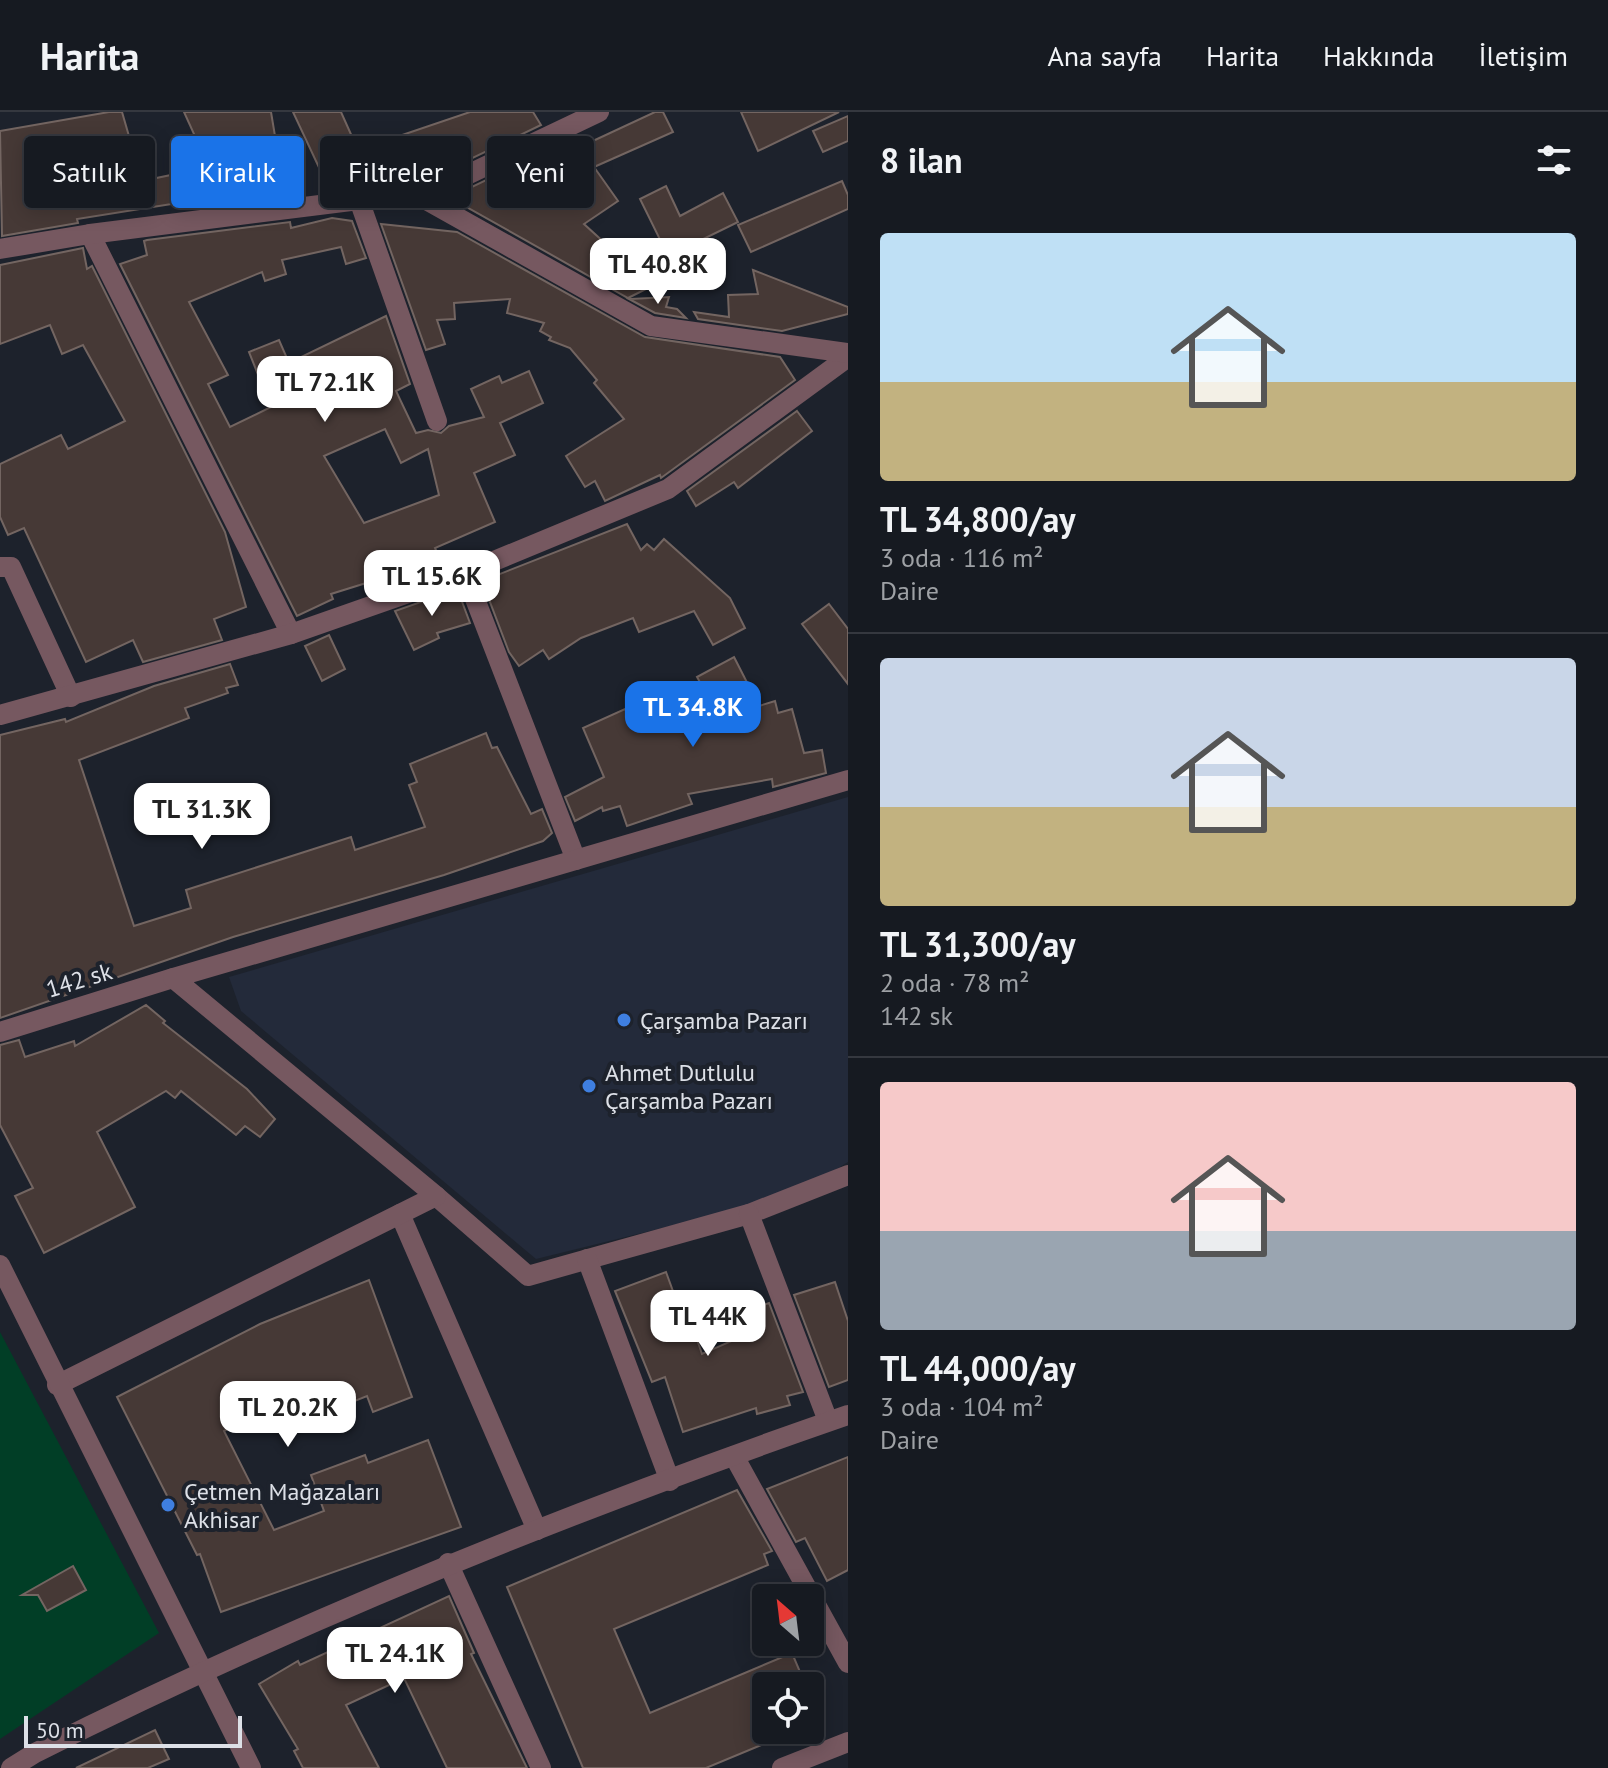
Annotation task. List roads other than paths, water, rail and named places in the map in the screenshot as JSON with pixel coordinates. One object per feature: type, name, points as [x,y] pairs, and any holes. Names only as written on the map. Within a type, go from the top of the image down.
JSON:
[{"type":"street","points":[[471,171],[572,118],[599,112]]},
{"type":"street","points":[[0,249],[90,234],[320,205]]},
{"type":"street","points":[[362,208],[437,421]]},
{"type":"street","points":[[441,208],[651,326],[848,355]]},
{"type":"street","points":[[90,234],[291,634]]},
{"type":"street","points":[[0,715],[291,634],[465,573],[668,489],[848,355]]},
{"type":"street","points":[[0,567],[11,567],[71,697]]},
{"type":"street","points":[[465,573],[576,860]]},
{"type":"street","name":"142 sk","points":[[0,1032],[173,978],[848,780]]},
{"type":"street","points":[[173,978],[528,1276],[749,1214],[848,1175]]},
{"type":"street","points":[[57,1385],[436,1196]]},
{"type":"street","points":[[400,1214],[537,1530]]},
{"type":"street","points":[[11,1768],[200,1670],[448,1563],[838,1418],[749,1214]]},
{"type":"street","points":[[587,1259],[670,1481]]},
{"type":"street","points":[[0,1265],[57,1385],[251,1768]]},
{"type":"street","points":[[734,1456],[848,1663]]},
{"type":"street","points":[[448,1563],[541,1768]]},
{"type":"street","points":[[782,1768],[848,1742]]},
{"type":"place","name":"Çarşamba Pazarı","points":[[624,1020]]},
{"type":"place","name":"Ahmet Dutlulu Çarşamba Pazarı","points":[[589,1086]]},
{"type":"place","name":"Çetmen Mağazaları Akhisar","points":[[168,1505]]}]
